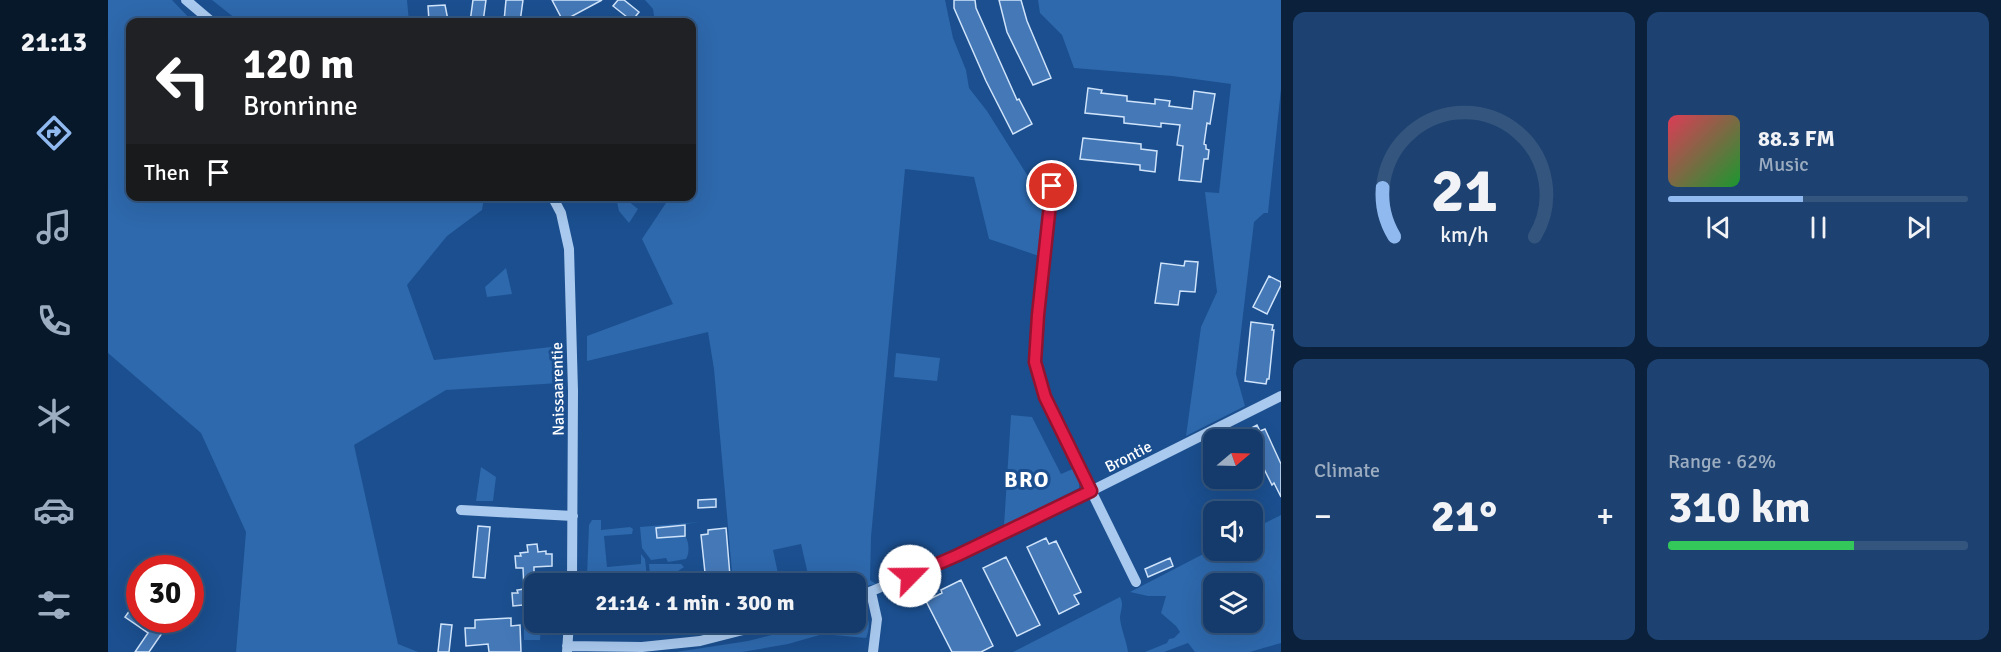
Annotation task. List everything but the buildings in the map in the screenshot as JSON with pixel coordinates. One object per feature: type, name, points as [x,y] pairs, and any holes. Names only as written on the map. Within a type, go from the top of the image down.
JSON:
[{"type":"street","points":[[186,0],[207,18]]},
{"type":"street","points":[[1052,186],[1035,362],[1045,397],[1136,582]]},
{"type":"street","name":"Naissaarentie","points":[[555,201],[561,213],[569,249],[572,573]]},
{"type":"street","name":"Brontie","points":[[866,594],[958,555],[1281,396]]},
{"type":"street","points":[[460,510],[573,516]]},
{"type":"street","points":[[871,592],[877,619],[873,652]]},
{"type":"street","points":[[568,633],[567,649],[642,647],[700,641],[731,633]]},
{"type":"shaded area","points":[[108,0],[172,0],[189,18],[126,18],[126,201],[483,201],[482,210],[447,236],[407,285],[434,360],[560,346],[559,383],[446,390],[354,445],[398,644],[418,652],[236,652],[246,532],[201,433],[108,353]]},
{"type":"shaded area","points":[[212,0],[407,0],[409,18],[235,18]]},
{"type":"shaded area","points":[[645,0],[945,0],[953,38],[966,70],[969,88],[987,111],[1029,178],[1047,185],[1039,256],[989,239],[974,177],[905,169],[871,537],[870,580],[876,584],[866,586],[866,573],[808,573],[801,544],[773,550],[778,573],[732,573],[714,369],[708,332],[587,361],[587,336],[673,304],[642,239],[667,201],[696,201],[696,18],[654,18],[653,9]]},
{"type":"shaded area","points":[[1038,0],[1281,0],[1281,89],[1268,213],[1264,213],[1254,222],[1236,374],[1245,406],[1186,436],[1201,327],[1217,292],[1205,192],[1219,193],[1231,84],[1172,76],[1074,68],[1062,35],[1040,13]]},
{"type":"shaded area","points":[[617,201],[628,201],[638,209],[629,223],[619,211]]},
{"type":"shaded area","points":[[506,268],[512,294],[487,297],[485,287]]},
{"type":"shaded area","points":[[896,353],[940,358],[937,381],[894,377]]},
{"type":"shaded area","points":[[1011,415],[1032,417],[1061,474],[1075,468],[1079,488],[1004,526]]},
{"type":"shaded area","points":[[481,467],[496,477],[493,501],[476,501]]},
{"type":"shaded area","points":[[1281,515],[1281,643],[1250,652],[1195,652],[1188,643],[1164,652],[1145,652],[1167,643],[1180,632],[1161,613],[1166,596],[1148,596],[1130,592],[1203,554],[1203,561],[1263,561],[1263,524]]},
{"type":"shaded area","points":[[592,520],[601,520],[601,530],[630,527],[633,529],[632,534],[604,536],[607,567],[641,564],[641,554],[645,559],[647,573],[587,573],[589,525]]},
{"type":"shaded area","points":[[700,522],[656,528],[657,538],[685,536],[689,547],[686,559],[668,562],[666,558],[651,560],[642,548],[640,527]]},
{"type":"shaded area","points":[[649,564],[681,564],[684,567],[675,573],[650,573]]},
{"type":"shaded area","points":[[1120,597],[1122,604],[1120,621],[1128,652],[1013,652]]},
{"type":"shaded area","points":[[866,615],[869,622],[866,638],[823,634],[788,644],[742,652],[676,652],[748,641],[779,633],[866,633]]},
{"type":"shaded area","points":[[524,633],[540,633],[540,640],[524,640]]},
{"type":"district","name":"BRO","points":[[1027,479]]},
{"type":"route","points":[[910,576],[1091,491],[1045,397],[1035,362],[1052,186]]}]
